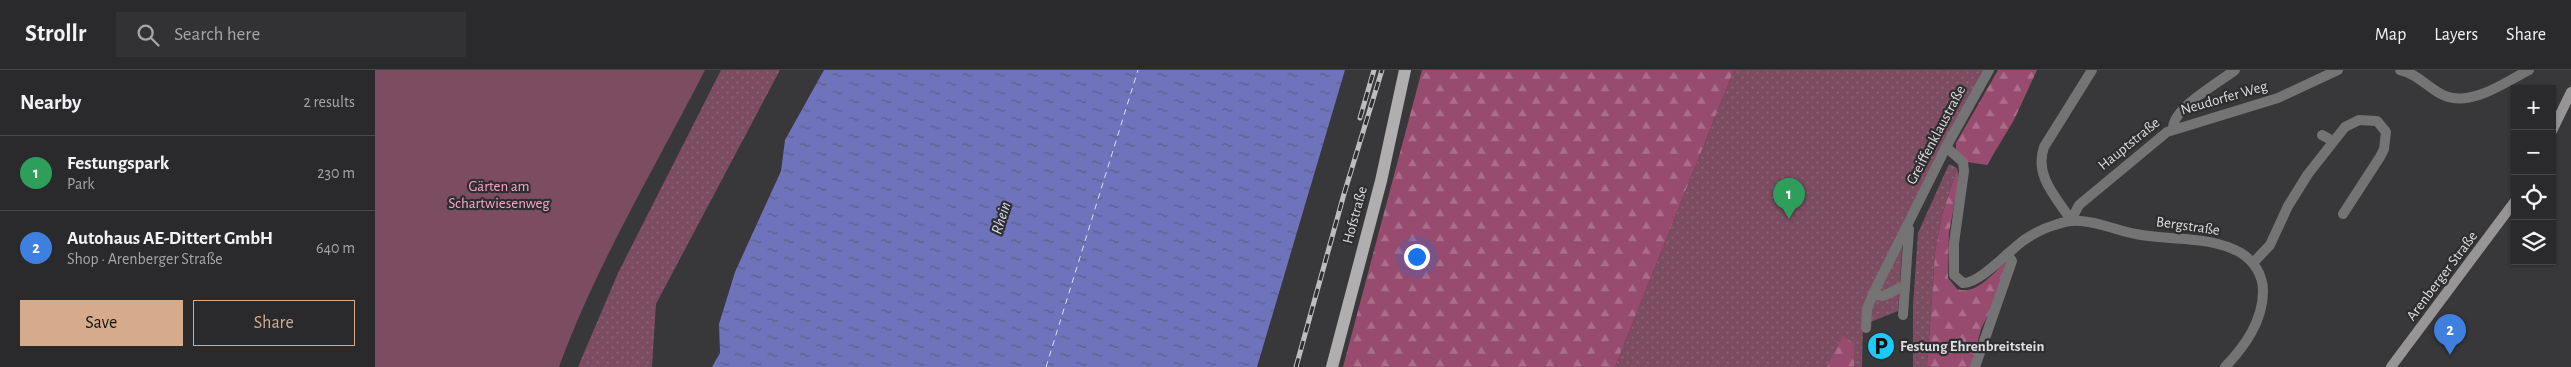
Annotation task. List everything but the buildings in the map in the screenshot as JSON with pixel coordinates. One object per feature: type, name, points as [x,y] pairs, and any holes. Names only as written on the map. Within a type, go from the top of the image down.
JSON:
[{"type":"main road","name":"Hofstraße","points":[[1332,367],[1381,181],[1405,70]]},
{"type":"main road","points":[[2552,130],[2571,92]]},
{"type":"main road","name":"Arenberger Straße","points":[[2391,367],[2511,206]]},
{"type":"street","name":"Greiffenklaustraße","points":[[1866,328],[1867,308],[1873,294],[1946,147],[1989,70]]},
{"type":"street","points":[[2071,220],[2043,176],[2041,156],[2044,147],[2092,70]]},
{"type":"street","name":"Neudorfer Weg","points":[[2173,129],[2278,98],[2338,70]]},
{"type":"street","points":[[2401,70],[2416,76],[2443,95],[2459,98],[2477,96],[2529,70]]},
{"type":"street","name":"Hauptstraße","points":[[2071,220],[2079,205],[2160,137],[2173,129],[2175,121],[2193,101],[2230,71]]},
{"type":"street","points":[[2225,367],[2249,338],[2259,315],[2263,288],[2253,263],[2267,250],[2297,190],[2333,140],[2345,127],[2359,120],[2377,121],[2386,132],[2384,149],[2343,214]]},
{"type":"street","points":[[2322,135],[2333,140]]},
{"type":"street","name":"Bergstraße","points":[[1946,147],[1963,162],[1965,172],[1955,243],[1954,275],[1958,281],[1968,283],[2025,240],[2043,230],[2071,220],[2088,221],[2139,235],[2208,243],[2241,253],[2253,263]]},
{"type":"street","name":"Greiffenklaustraße","points":[[1903,315],[1907,239],[1912,216]]},
{"type":"street","points":[[1975,367],[2012,261],[2007,254]]},
{"type":"street","points":[[1873,294],[1877,297],[1883,296],[1904,286]]},
{"type":"green space","name":"Gärten am Schartwiesenweg","points":[[375,70],[705,70],[627,216],[591,290],[559,367],[375,367]]},
{"type":"green space","points":[[721,70],[780,70],[656,304],[652,367],[578,367],[618,273]]},
{"type":"green space","points":[[1422,70],[1734,70],[1615,367],[1343,367]]},
{"type":"green space","points":[[1734,70],[1985,70],[1904,220],[1898,311],[1863,325],[1862,367],[1615,367]]},
{"type":"green space","points":[[1998,70],[2037,70],[2014,120],[1987,165],[1967,162],[1956,149],[1956,143]]},
{"type":"green space","points":[[1949,164],[1957,168],[1942,215],[1935,252],[1927,367],[1913,367],[1913,305],[1918,233]]},
{"type":"green space","points":[[1957,168],[1959,180],[1949,233],[1948,278],[1957,289],[1971,289],[1984,282],[2007,261],[1993,305],[1981,329],[1971,367],[1927,367],[1935,252],[1942,215]]},
{"type":"green space","points":[[1843,335],[1854,344],[1854,367],[1827,367]]},
{"type":"water","name":"Rhein","points":[[824,70],[1345,70],[1257,367],[712,367],[720,353],[719,324],[735,272],[781,171],[785,140]]},
{"type":"ferry route","points":[[1046,367],[1138,70]]},
{"type":"railway","points":[[1360,118],[1374,70]]},
{"type":"railway","points":[[1296,367],[1344,194],[1382,70]]},
{"type":"place","name":"Festungspark","points":[[1789,219]]},
{"type":"place","name":"Festung Ehrenbreitstein","points":[[1881,346]]},
{"type":"place","name":"Autohaus AE-Dittert GmbH","points":[[2450,355]]}]
